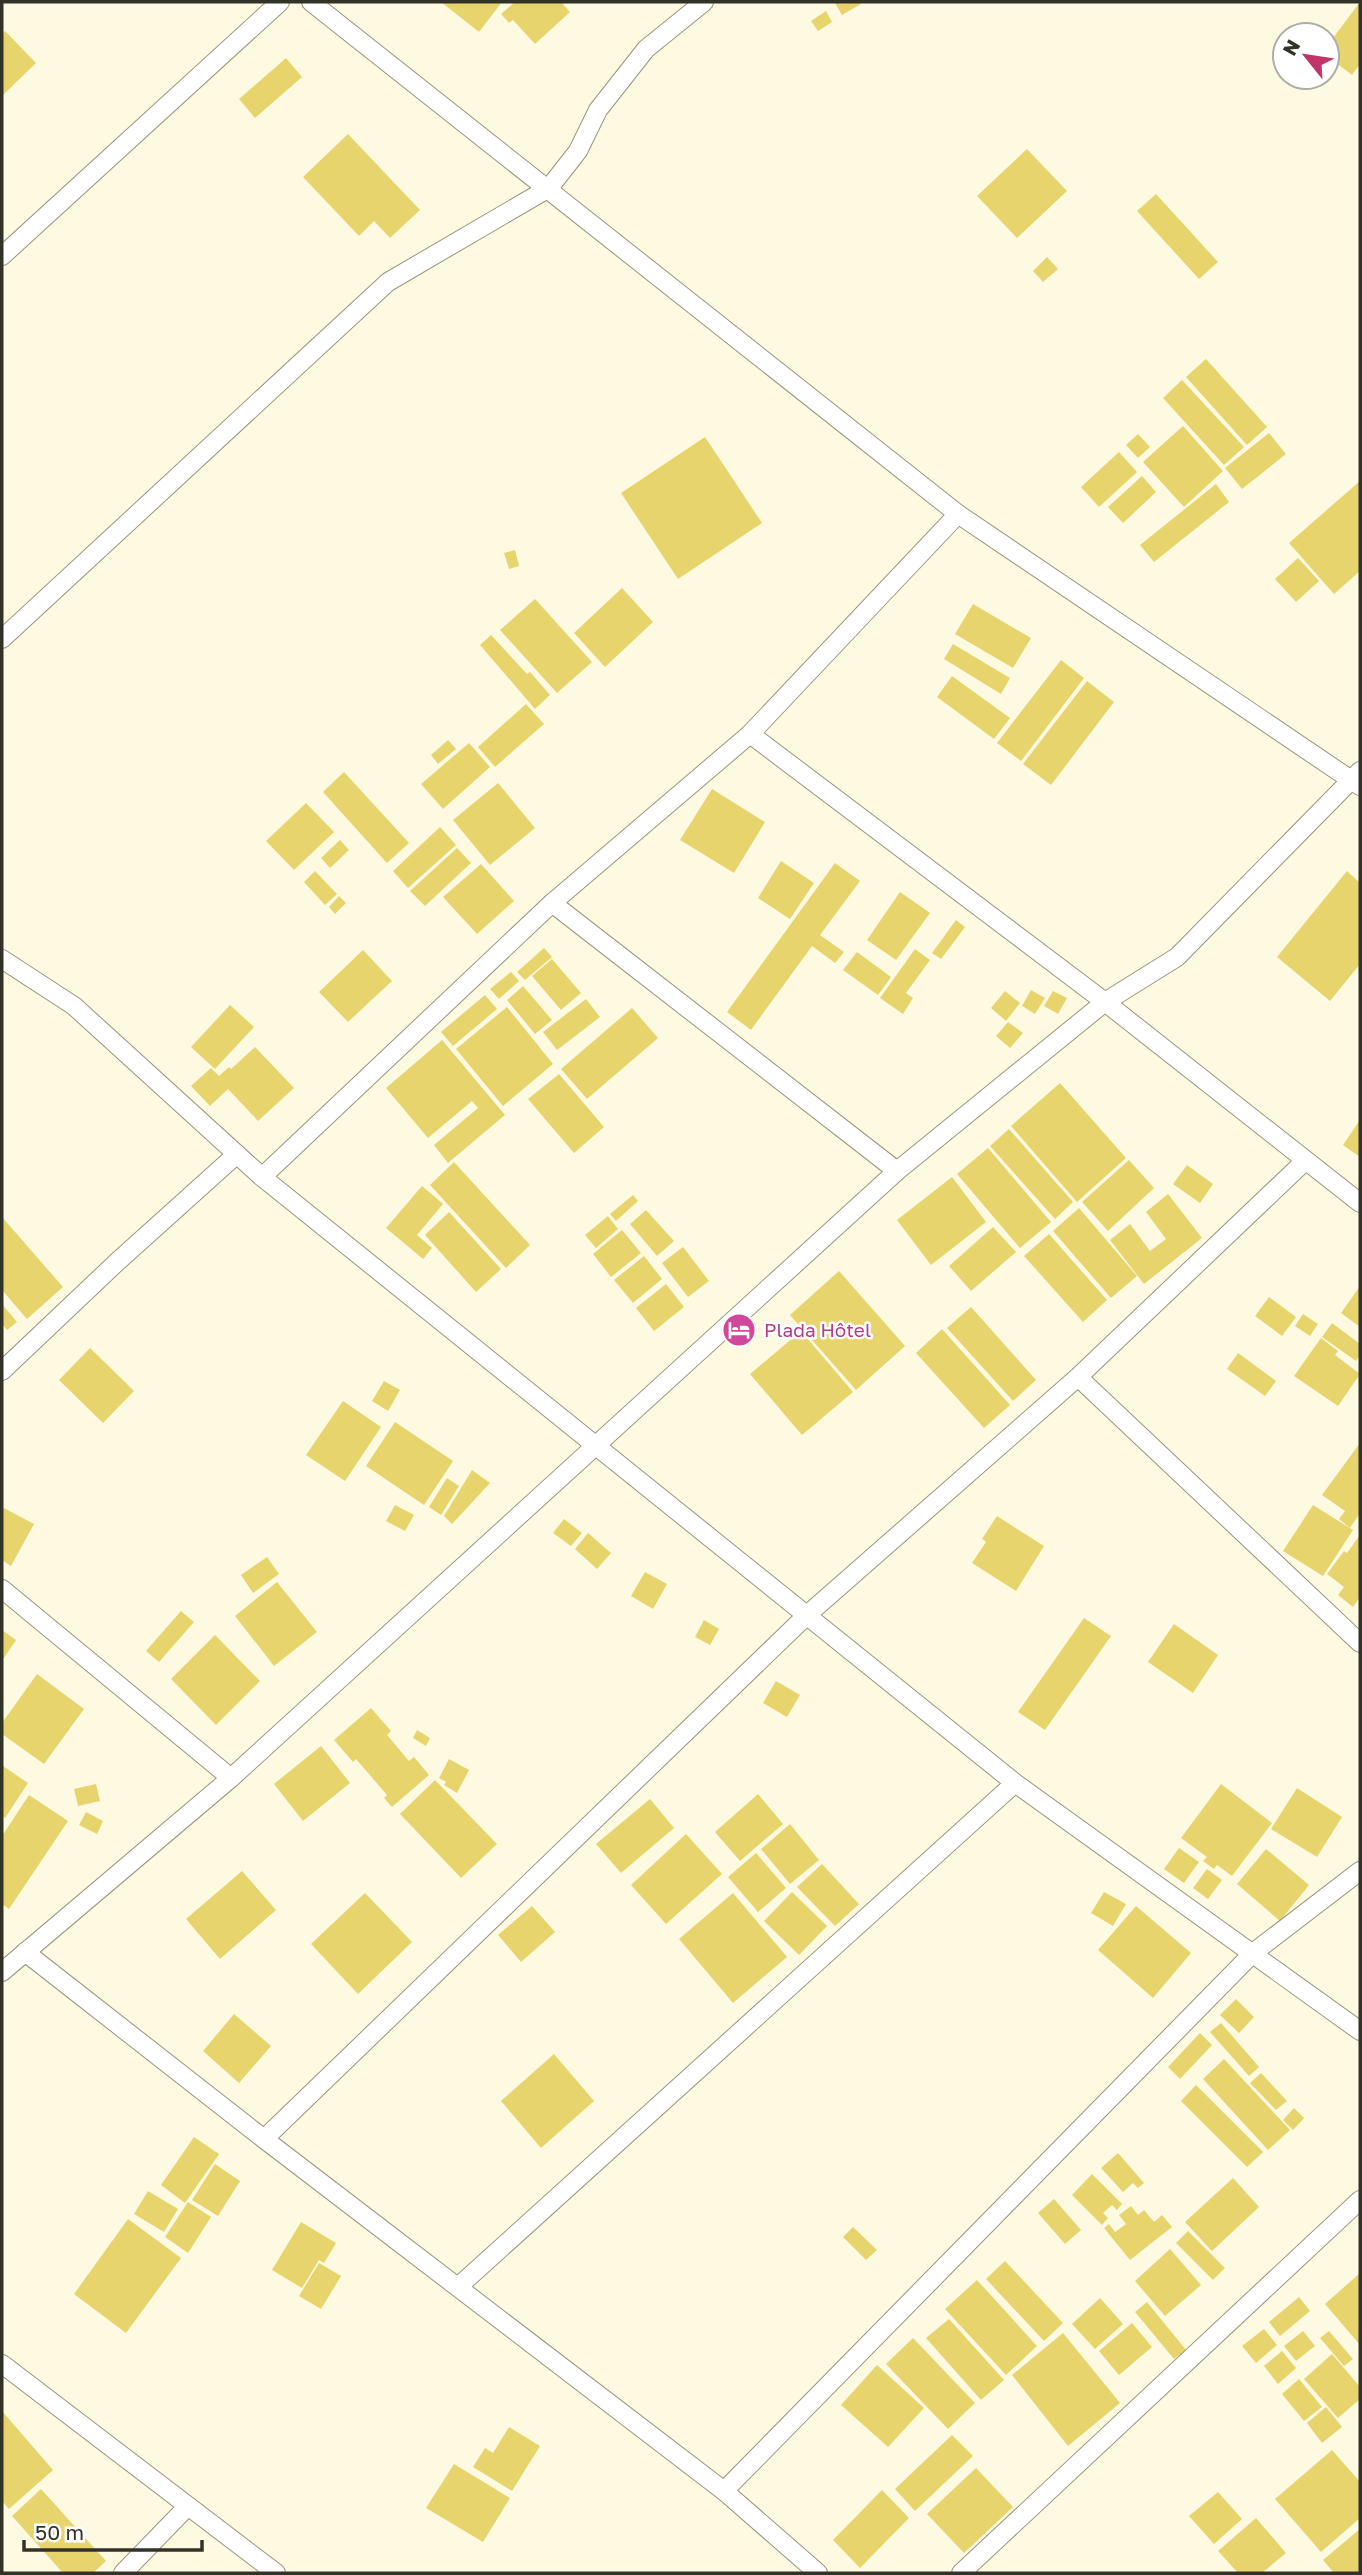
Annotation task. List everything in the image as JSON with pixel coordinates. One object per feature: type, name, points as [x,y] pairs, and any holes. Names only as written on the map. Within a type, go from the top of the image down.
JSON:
[{"type":"street","points":[[2,256],[280,2]]},
{"type":"street","points":[[2,1972],[231,1778],[897,1171],[1105,1002],[1178,957],[1357,779],[958,514],[311,2]]},
{"type":"street","points":[[2,639],[388,282],[548,188],[578,151],[598,110],[646,48],[704,2]]},
{"type":"street","points":[[262,1177],[552,903],[750,734],[958,514]]},
{"type":"street","points":[[750,734],[1105,1002],[1360,1203]]},
{"type":"street","points":[[552,903],[897,1171]]},
{"type":"street","points":[[2,959],[74,1006],[262,1177],[1015,1783],[1360,2031]]},
{"type":"street","points":[[2,1371],[237,1154]]},
{"type":"street","points":[[264,2139],[807,1615],[1078,1377],[1305,1161]]},
{"type":"street","points":[[1078,1377],[1360,1643]]},
{"type":"street","points":[[2,1589],[231,1778]]},
{"type":"street","points":[[458,2286],[1015,1783]]},
{"type":"street","points":[[724,2491],[1253,1953],[1360,1871]]},
{"type":"street","points":[[25,1952],[264,2139],[724,2491],[818,2573]]},
{"type":"street","points":[[961,2573],[1360,2200]]},
{"type":"street","points":[[2,2364],[276,2573]]},
{"type":"street","points":[[123,2573],[188,2506]]},
{"type":"building","points":[[441,2],[502,2],[479,32]]},
{"type":"building","points":[[515,2],[561,2],[570,12],[535,44],[513,20],[509,23],[501,14]]},
{"type":"building","points":[[1360,2],[1360,64],[1352,75],[1341,67],[1341,27]]},
{"type":"building","points":[[835,3],[861,4],[842,15]]},
{"type":"building","points":[[826,11],[832,22],[818,31],[811,21]]},
{"type":"building","points":[[5,31],[36,63],[2,96],[2,34]]},
{"type":"building","points":[[286,58],[302,77],[255,118],[239,99]]},
{"type":"building","points":[[348,134],[420,210],[390,238],[374,221],[359,236],[303,177]]},
{"type":"building","points":[[1027,149],[1067,191],[1017,238],[977,196]]},
{"type":"building","points":[[1156,194],[1218,262],[1199,279],[1137,211]]},
{"type":"building","points":[[1047,257],[1058,269],[1043,282],[1033,271]]},
{"type":"building","points":[[1206,359],[1267,427],[1247,445],[1186,377]]},
{"type":"building","points":[[1182,380],[1244,447],[1224,465],[1163,398]]},
{"type":"building","points":[[1183,426],[1223,471],[1184,507],[1143,462]]},
{"type":"building","points":[[1269,433],[1286,454],[1242,489],[1225,468]]},
{"type":"building","points":[[1138,434],[1150,447],[1138,458],[1126,445]]},
{"type":"building","points":[[705,437],[762,523],[678,579],[621,493]]},
{"type":"building","points":[[1119,452],[1137,472],[1099,507],[1081,487]]},
{"type":"building","points":[[1142,476],[1156,492],[1123,523],[1108,507]]},
{"type":"building","points":[[1360,481],[1360,571],[1334,594],[1289,543]]},
{"type":"building","points":[[1216,484],[1229,502],[1154,562],[1140,545]]},
{"type":"building","points":[[515,550],[519,566],[509,569],[504,553]]},
{"type":"building","points":[[1298,558],[1319,581],[1296,602],[1275,579]]},
{"type":"building","points":[[622,588],[653,622],[605,667],[574,633]]},
{"type":"building","points":[[535,599],[592,662],[557,693],[500,630]]},
{"type":"building","points":[[973,604],[1031,638],[1013,668],[955,634]]},
{"type":"building","points":[[491,635],[550,695],[535,709],[480,645]]},
{"type":"building","points":[[953,644],[1010,678],[1001,694],[944,659]]},
{"type":"building","points":[[1061,660],[1084,678],[1021,761],[997,743]]},
{"type":"building","points":[[952,676],[1010,718],[994,739],[937,697]]},
{"type":"building","points":[[1087,681],[1114,702],[1051,785],[1023,764]]},
{"type":"building","points":[[526,704],[544,724],[495,767],[478,747]]},
{"type":"building","points":[[448,740],[456,749],[438,764],[431,755]]},
{"type":"building","points":[[469,743],[490,767],[443,809],[421,784]]},
{"type":"building","points":[[344,772],[409,843],[387,863],[323,792]]},
{"type":"building","points":[[498,783],[535,828],[490,865],[453,820]]},
{"type":"building","points":[[712,789],[765,822],[734,873],[680,840]]},
{"type":"building","points":[[306,803],[334,832],[294,870],[266,841]]},
{"type":"building","points":[[440,827],[456,845],[408,888],[393,871]]},
{"type":"building","points":[[340,840],[349,850],[330,868],[321,858]]},
{"type":"building","points":[[457,848],[471,863],[425,906],[410,891]]},
{"type":"building","points":[[781,861],[814,883],[790,919],[758,898]]},
{"type":"building","points":[[835,863],[860,881],[820,935],[844,952],[835,963],[812,946],[751,1030],[727,1012]]},
{"type":"building","points":[[481,864],[514,901],[477,934],[443,897]]},
{"type":"building","points":[[315,871],[337,894],[325,905],[304,882]]},
{"type":"building","points":[[1347,871],[1360,883],[1360,964],[1330,1001],[1277,957]]},
{"type":"building","points":[[900,892],[930,913],[896,960],[867,940]]},
{"type":"building","points":[[339,896],[346,903],[335,914],[329,907]]},
{"type":"building","points":[[956,920],[965,927],[941,959],[932,953]]},
{"type":"building","points":[[544,948],[552,957],[525,980],[517,972]]},
{"type":"building","points":[[915,949],[930,960],[906,993],[913,998],[903,1014],[880,998]]},
{"type":"building","points":[[363,950],[392,981],[348,1022],[319,992]]},
{"type":"building","points":[[857,952],[891,977],[878,995],[843,970]]},
{"type":"building","points":[[552,959],[581,993],[561,1010],[532,976]]},
{"type":"building","points":[[511,972],[519,981],[499,999],[490,989]]},
{"type":"building","points":[[523,986],[552,1020],[535,1034],[507,1000]]},
{"type":"building","points":[[1031,990],[1045,998],[1035,1014],[1022,1006]]},
{"type":"building","points":[[1005,991],[1020,1003],[1006,1021],[991,1008]]},
{"type":"building","points":[[1053,991],[1067,998],[1058,1014],[1044,1006]]},
{"type":"building","points":[[485,995],[497,1009],[453,1046],[441,1032]]},
{"type":"building","points":[[586,999],[600,1017],[557,1050],[543,1032]]},
{"type":"building","points":[[230,1005],[254,1027],[215,1069],[191,1047]]},
{"type":"building","points":[[507,1007],[553,1064],[503,1106],[456,1049]]},
{"type":"building","points":[[632,1008],[658,1038],[587,1099],[561,1069]]},
{"type":"building","points":[[1008,1022],[1023,1033],[1010,1048],[996,1036]]},
{"type":"building","points":[[442,1040],[505,1115],[448,1163],[434,1145],[478,1108],[472,1101],[428,1138],[386,1088]]},
{"type":"building","points":[[255,1047],[294,1088],[258,1121],[228,1089],[210,1106],[191,1086],[211,1068],[219,1076],[229,1067],[231,1069]]},
{"type":"building","points":[[559,1074],[604,1127],[574,1153],[528,1099]]},
{"type":"building","points":[[1060,1083],[1126,1158],[1077,1202],[1011,1126]]},
{"type":"building","points":[[1360,1120],[1360,1157],[1343,1145]]},
{"type":"building","points":[[1009,1129],[1073,1202],[1055,1219],[990,1146]]},
{"type":"building","points":[[988,1148],[1051,1222],[1020,1248],[957,1174]]},
{"type":"building","points":[[1129,1160],[1154,1188],[1108,1231],[1082,1202]]},
{"type":"building","points":[[454,1162],[530,1245],[506,1268],[430,1185]]},
{"type":"building","points":[[1187,1165],[1213,1184],[1200,1203],[1173,1184]]},
{"type":"building","points":[[952,1177],[986,1222],[931,1265],[897,1220]]},
{"type":"building","points":[[422,1186],[443,1204],[417,1235],[432,1248],[423,1259],[386,1228]]},
{"type":"building","points":[[1168,1194],[1202,1238],[1144,1284],[1110,1240],[1130,1224],[1150,1251],[1166,1239],[1146,1212]]},
{"type":"building","points":[[633,1195],[638,1201],[616,1221],[610,1214]]},
{"type":"building","points":[[1079,1208],[1137,1276],[1111,1298],[1053,1231]]},
{"type":"building","points":[[646,1210],[674,1241],[657,1256],[630,1224]]},
{"type":"building","points":[[449,1212],[501,1269],[476,1292],[425,1235]]},
{"type":"building","points":[[608,1216],[618,1229],[596,1248],[585,1235]]},
{"type":"building","points":[[2,1217],[63,1287],[27,1319],[2,1290]]},
{"type":"building","points":[[993,1227],[1016,1252],[971,1291],[949,1266]]},
{"type":"building","points":[[622,1230],[641,1253],[611,1277],[593,1254]]},
{"type":"building","points":[[1049,1234],[1107,1300],[1083,1322],[1024,1256]]},
{"type":"building","points":[[683,1247],[709,1281],[688,1297],[662,1263]]},
{"type":"building","points":[[644,1256],[662,1279],[633,1303],[614,1280]]},
{"type":"building","points":[[839,1271],[905,1346],[856,1390],[790,1315]]},
{"type":"building","points":[[666,1284],[684,1307],[654,1331],[636,1308]]},
{"type":"building","points":[[1360,1286],[1360,1327],[1341,1313]]},
{"type":"building","points":[[1269,1297],[1296,1317],[1282,1336],[1255,1316]]},
{"type":"building","points":[[2,1304],[17,1322],[7,1330],[2,1324]]},
{"type":"building","points":[[971,1307],[1036,1380],[1013,1401],[947,1328]]},
{"type":"building","points":[[1303,1314],[1318,1324],[1310,1336],[1295,1326]]},
{"type":"building","points":[[1332,1323],[1360,1344],[1360,1355],[1356,1361],[1322,1337]]},
{"type":"building","points":[[942,1329],[1010,1405],[984,1428],[916,1353]]},
{"type":"building","points":[[801,1331],[853,1392],[802,1435],[750,1374]]},
{"type":"building","points":[[1321,1338],[1338,1351],[1335,1355],[1360,1374],[1338,1406],[1294,1376]]},
{"type":"building","points":[[90,1348],[134,1391],[103,1423],[59,1380]]},
{"type":"building","points":[[1238,1353],[1276,1381],[1265,1396],[1227,1369]]},
{"type":"building","points":[[384,1381],[400,1390],[388,1411],[372,1401]]},
{"type":"building","points":[[343,1401],[381,1427],[345,1481],[306,1455]]},
{"type":"building","points":[[395,1422],[453,1461],[424,1505],[366,1466]]},
{"type":"building","points":[[1360,1443],[1360,1513],[1350,1528],[1339,1519],[1345,1511],[1322,1495]]},
{"type":"building","points":[[472,1470],[490,1483],[452,1524],[444,1516]]},
{"type":"building","points":[[447,1478],[459,1486],[441,1515],[429,1507]]},
{"type":"building","points":[[395,1505],[414,1515],[405,1531],[386,1521]]},
{"type":"building","points":[[1313,1505],[1353,1530],[1323,1576],[1283,1551]]},
{"type":"building","points":[[2,1507],[34,1524],[11,1566],[2,1560]]},
{"type":"building","points":[[997,1516],[1044,1546],[1016,1591],[972,1563],[986,1542],[982,1539]]},
{"type":"building","points":[[564,1519],[582,1533],[571,1546],[553,1533]]},
{"type":"building","points":[[588,1533],[611,1553],[597,1569],[575,1549]]},
{"type":"building","points":[[1360,1535],[1360,1597],[1353,1607],[1338,1595],[1344,1587],[1327,1574]]},
{"type":"building","points":[[267,1557],[279,1574],[253,1593],[241,1575]]},
{"type":"building","points":[[645,1572],[667,1584],[653,1609],[631,1596]]},
{"type":"building","points":[[277,1582],[317,1632],[274,1666],[235,1616]]},
{"type":"building","points":[[181,1611],[194,1622],[159,1662],[146,1651]]},
{"type":"building","points":[[1084,1618],[1111,1636],[1045,1730],[1018,1712]]},
{"type":"building","points":[[704,1620],[719,1629],[710,1645],[695,1637]]},
{"type":"building","points":[[1174,1624],[1218,1655],[1193,1693],[1148,1662]]},
{"type":"building","points":[[2,1630],[16,1640],[2,1661]]},
{"type":"building","points":[[215,1635],[260,1681],[216,1725],[171,1679]]},
{"type":"building","points":[[37,1674],[84,1709],[44,1764],[2,1734],[2,1723]]},
{"type":"building","points":[[776,1681],[800,1695],[787,1717],[763,1703]]},
{"type":"building","points":[[371,1708],[391,1731],[387,1735],[409,1761],[414,1757],[429,1775],[392,1807],[384,1798],[387,1795],[356,1759],[353,1762],[334,1740]]},
{"type":"building","points":[[417,1730],[430,1738],[426,1746],[413,1738]]},
{"type":"building","points":[[321,1746],[350,1783],[303,1821],[274,1784]]},
{"type":"building","points":[[449,1759],[469,1770],[457,1793],[444,1785],[446,1782],[439,1778]]},
{"type":"building","points":[[3,1766],[28,1783],[5,1818],[2,1816]]},
{"type":"building","points":[[435,1780],[497,1844],[461,1878],[400,1814]]},
{"type":"building","points":[[96,1784],[100,1801],[78,1806],[74,1789]]},
{"type":"building","points":[[1221,1784],[1272,1823],[1232,1876],[1217,1865],[1214,1869],[1203,1861],[1207,1857],[1181,1838]]},
{"type":"building","points":[[1297,1788],[1342,1817],[1317,1857],[1271,1829]]},
{"type":"building","points":[[758,1794],[783,1824],[740,1861],[715,1832]]},
{"type":"building","points":[[29,1795],[68,1821],[9,1909],[2,1904],[2,1836]]},
{"type":"building","points":[[650,1799],[674,1828],[621,1873],[596,1844]]},
{"type":"building","points":[[86,1812],[103,1821],[97,1834],[79,1825]]},
{"type":"building","points":[[790,1824],[819,1860],[790,1884],[761,1849]]},
{"type":"building","points":[[686,1834],[722,1874],[666,1924],[631,1885]]},
{"type":"building","points":[[1179,1848],[1199,1862],[1184,1883],[1164,1869]]},
{"type":"building","points":[[1266,1849],[1309,1885],[1280,1921],[1237,1884]]},
{"type":"building","points":[[756,1853],[786,1888],[758,1912],[728,1877]]},
{"type":"building","points":[[822,1864],[859,1904],[835,1926],[797,1887]]},
{"type":"building","points":[[1207,1869],[1222,1880],[1208,1899],[1193,1888]]},
{"type":"building","points":[[242,1871],[276,1910],[220,1959],[186,1919]]},
{"type":"building","points":[[792,1892],[827,1926],[799,1955],[764,1921]]},
{"type":"building","points":[[1104,1892],[1126,1904],[1113,1926],[1091,1913]]},
{"type":"building","points":[[365,1893],[412,1942],[358,1994],[311,1944]]},
{"type":"building","points":[[733,1893],[787,1957],[733,2003],[679,1939]]},
{"type":"building","points":[[532,1906],[555,1932],[521,1962],[498,1935]]},
{"type":"building","points":[[1136,1906],[1191,1953],[1153,1998],[1098,1950]]},
{"type":"building","points":[[1236,1999],[1254,2017],[1239,2033],[1220,2015]]},
{"type":"building","points":[[234,2014],[271,2046],[239,2083],[203,2051]]},
{"type":"building","points":[[1221,2023],[1259,2067],[1249,2076],[1210,2032]]},
{"type":"building","points":[[1200,2033],[1212,2045],[1180,2079],[1168,2067]]},
{"type":"building","points":[[554,2054],[594,2101],[541,2148],[501,2101]]},
{"type":"building","points":[[1224,2059],[1290,2130],[1268,2150],[1203,2079]]},
{"type":"building","points":[[1261,2073],[1287,2101],[1276,2110],[1250,2083]]},
{"type":"building","points":[[1196,2085],[1263,2152],[1247,2167],[1181,2101]]},
{"type":"building","points":[[1294,2108],[1304,2118],[1293,2130],[1283,2120]]},
{"type":"building","points":[[194,2137],[219,2154],[185,2203],[161,2185]]},
{"type":"building","points":[[1118,2153],[1144,2183],[1138,2188],[1133,2183],[1123,2192],[1101,2168]]},
{"type":"building","points":[[215,2164],[240,2181],[218,2216],[192,2200]]},
{"type":"building","points":[[1092,2174],[1122,2204],[1117,2210],[1112,2205],[1103,2213],[1108,2218],[1102,2225],[1072,2195]]},
{"type":"building","points":[[1233,2178],[1259,2207],[1212,2251],[1185,2222]]},
{"type":"building","points":[[148,2191],[178,2209],[164,2232],[134,2214]]},
{"type":"building","points":[[1054,2199],[1081,2230],[1065,2244],[1038,2213]]},
{"type":"building","points":[[188,2202],[211,2217],[188,2253],[165,2237]]},
{"type":"building","points":[[1131,2206],[1138,2215],[1144,2210],[1154,2222],[1162,2215],[1172,2227],[1130,2260],[1104,2228],[1109,2224],[1115,2232],[1126,2224],[1119,2215]]},
{"type":"building","points":[[128,2219],[181,2258],[126,2333],[74,2294]]},
{"type":"building","points":[[301,2222],[336,2243],[324,2263],[319,2260],[302,2288],[272,2270]]},
{"type":"building","points":[[853,2227],[877,2250],[866,2260],[843,2237]]},
{"type":"building","points":[[1188,2231],[1225,2268],[1213,2280],[1176,2243]]},
{"type":"building","points":[[1170,2249],[1201,2285],[1165,2316],[1135,2281]]},
{"type":"building","points":[[1005,2261],[1063,2323],[1044,2341],[986,2279]]},
{"type":"building","points":[[319,2263],[341,2276],[321,2309],[299,2296]]},
{"type":"building","points":[[1360,2273],[1360,2345],[1325,2304]]},
{"type":"building","points":[[977,2280],[1037,2346],[1006,2375],[945,2309]]},
{"type":"building","points":[[1299,2297],[1310,2311],[1280,2336],[1269,2322]]},
{"type":"building","points":[[1100,2298],[1123,2324],[1095,2349],[1072,2324]]},
{"type":"building","points":[[1147,2302],[1186,2350],[1174,2359],[1135,2312]]},
{"type":"building","points":[[949,2319],[1004,2380],[981,2400],[926,2338]]},
{"type":"building","points":[[1132,2323],[1152,2347],[1119,2375],[1099,2351]]},
{"type":"building","points":[[1264,2329],[1277,2345],[1256,2363],[1242,2346]]},
{"type":"building","points":[[1303,2331],[1315,2346],[1296,2361],[1284,2346]]},
{"type":"building","points":[[1329,2331],[1353,2359],[1344,2366],[1320,2338]]},
{"type":"building","points":[[1063,2333],[1120,2403],[1068,2446],[1012,2375]]},
{"type":"building","points":[[913,2338],[975,2403],[948,2429],[886,2364]]},
{"type":"building","points":[[1282,2351],[1296,2368],[1278,2384],[1264,2366]]},
{"type":"building","points":[[1332,2354],[1360,2387],[1360,2399],[1338,2418],[1304,2379]]},
{"type":"building","points":[[877,2365],[924,2408],[888,2447],[841,2405]]},
{"type":"building","points":[[1299,2379],[1322,2407],[1304,2421],[1282,2394]]},
{"type":"building","points":[[1326,2407],[1342,2427],[1322,2443],[1307,2423]]},
{"type":"building","points":[[2,2411],[53,2470],[9,2509],[2,2501]]},
{"type":"building","points":[[509,2427],[540,2446],[512,2491],[473,2467],[485,2448],[493,2453]]},
{"type":"building","points":[[952,2435],[973,2456],[915,2511],[895,2489]]},
{"type":"building","points":[[1332,2450],[1360,2482],[1360,2518],[1321,2552],[1275,2499]]},
{"type":"building","points":[[454,2464],[510,2498],[483,2542],[426,2508]]},
{"type":"building","points":[[976,2468],[1013,2507],[964,2553],[927,2514]]},
{"type":"building","points":[[41,2489],[106,2561],[93,2573],[63,2573],[12,2516]]},
{"type":"building","points":[[882,2490],[909,2518],[860,2568],[833,2540]]},
{"type":"building","points":[[1218,2492],[1242,2519],[1214,2544],[1189,2516]]},
{"type":"building","points":[[1256,2518],[1286,2553],[1262,2573],[1238,2573],[1218,2551]]},
{"type":"building","points":[[1360,2529],[1360,2573],[1334,2573],[1323,2560]]},
{"type":"place","name":"Plada Hôtel","points":[[739,1330]]}]
